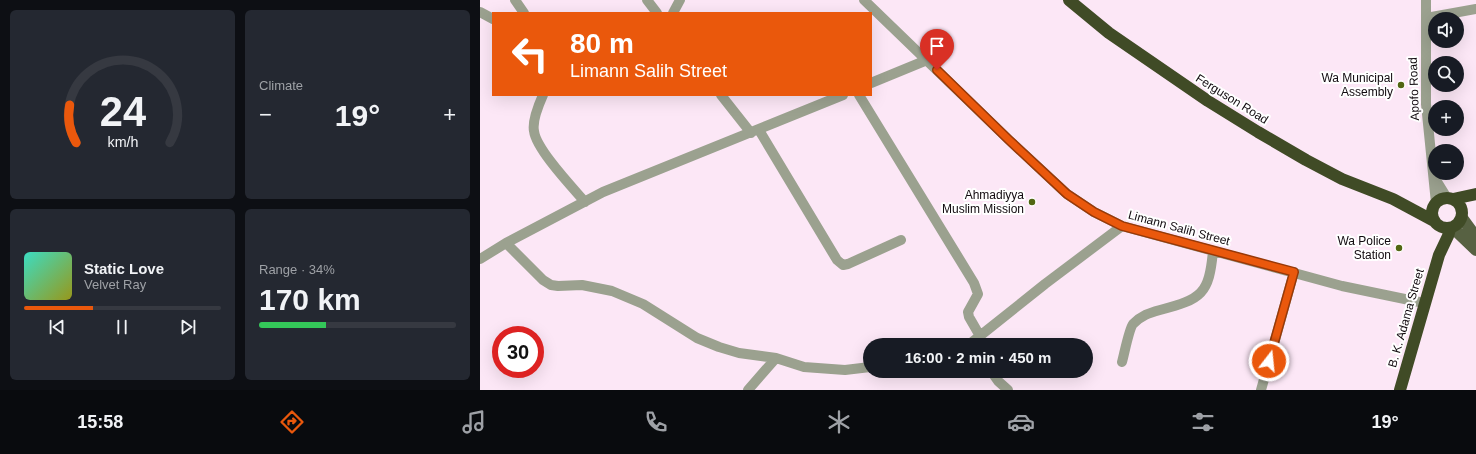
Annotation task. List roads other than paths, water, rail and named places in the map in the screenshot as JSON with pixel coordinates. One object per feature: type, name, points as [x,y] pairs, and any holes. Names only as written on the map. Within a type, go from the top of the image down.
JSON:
[{"type":"highway","name":"Ferguson Road","points":[[1069,0],[1109,33],[1227,113],[1306,160],[1342,179],[1393,199],[1445,226]]},
{"type":"highway","points":[[1449,205],[1476,194]]},
{"type":"highway","name":"Ferguson Road","points":[[1393,199],[1449,205]]},
{"type":"highway","points":[[1449,205],[1476,201]]},
{"type":"highway","points":[[1445,226],[1460,222],[1449,205]]},
{"type":"highway","name":"B. K. Adama Street","points":[[1400,390],[1438,254],[1439,242],[1445,226],[1432,213],[1449,205]]},
{"type":"main road","points":[[1449,205],[1476,238]]},
{"type":"main road","points":[[1445,226],[1476,250]]},
{"type":"street","points":[[515,0],[523,12]]},
{"type":"street","points":[[647,0],[656,12]]},
{"type":"street","points":[[674,12],[680,0]]},
{"type":"street","name":"Limann Salih Street","points":[[864,0],[1067,194],[1094,212],[1122,226],[1342,286],[1424,303]]},
{"type":"street","name":"Apofo Road","points":[[1426,0],[1426,104],[1434,176],[1449,205]]},
{"type":"street","points":[[1426,18],[1476,9]]},
{"type":"street","points":[[480,12],[492,18]]},
{"type":"street","points":[[872,84],[927,60]]},
{"type":"street","points":[[543,96],[533,130],[537,142],[552,164],[585,202]]},
{"type":"street","points":[[722,96],[755,131],[837,260],[843,265],[901,240]]},
{"type":"street","points":[[480,259],[506,243],[603,192],[841,96]]},
{"type":"street","points":[[860,96],[974,283],[978,294],[968,312],[969,317],[980,336]]},
{"type":"street","points":[[977,338],[1044,284],[1122,226]]},
{"type":"street","points":[[506,243],[543,280],[551,285],[582,285],[612,291],[643,304],[697,338],[739,353],[776,358],[804,367],[845,370],[863,368]]},
{"type":"street","points":[[1122,362],[1132,325],[1147,313],[1189,301],[1201,293],[1211,274],[1213,251]]},
{"type":"street","points":[[1261,390],[1294,272]]},
{"type":"street","points":[[748,390],[776,358]]},
{"type":"street","points":[[996,378],[1008,390]]},
{"type":"place","name":"Wa Municipal Assembly","points":[[1401,85]]},
{"type":"place","name":"Ahmadiyya Muslim Mission","points":[[1032,202]]},
{"type":"place","name":"Wa Police Station","points":[[1399,248]]}]
